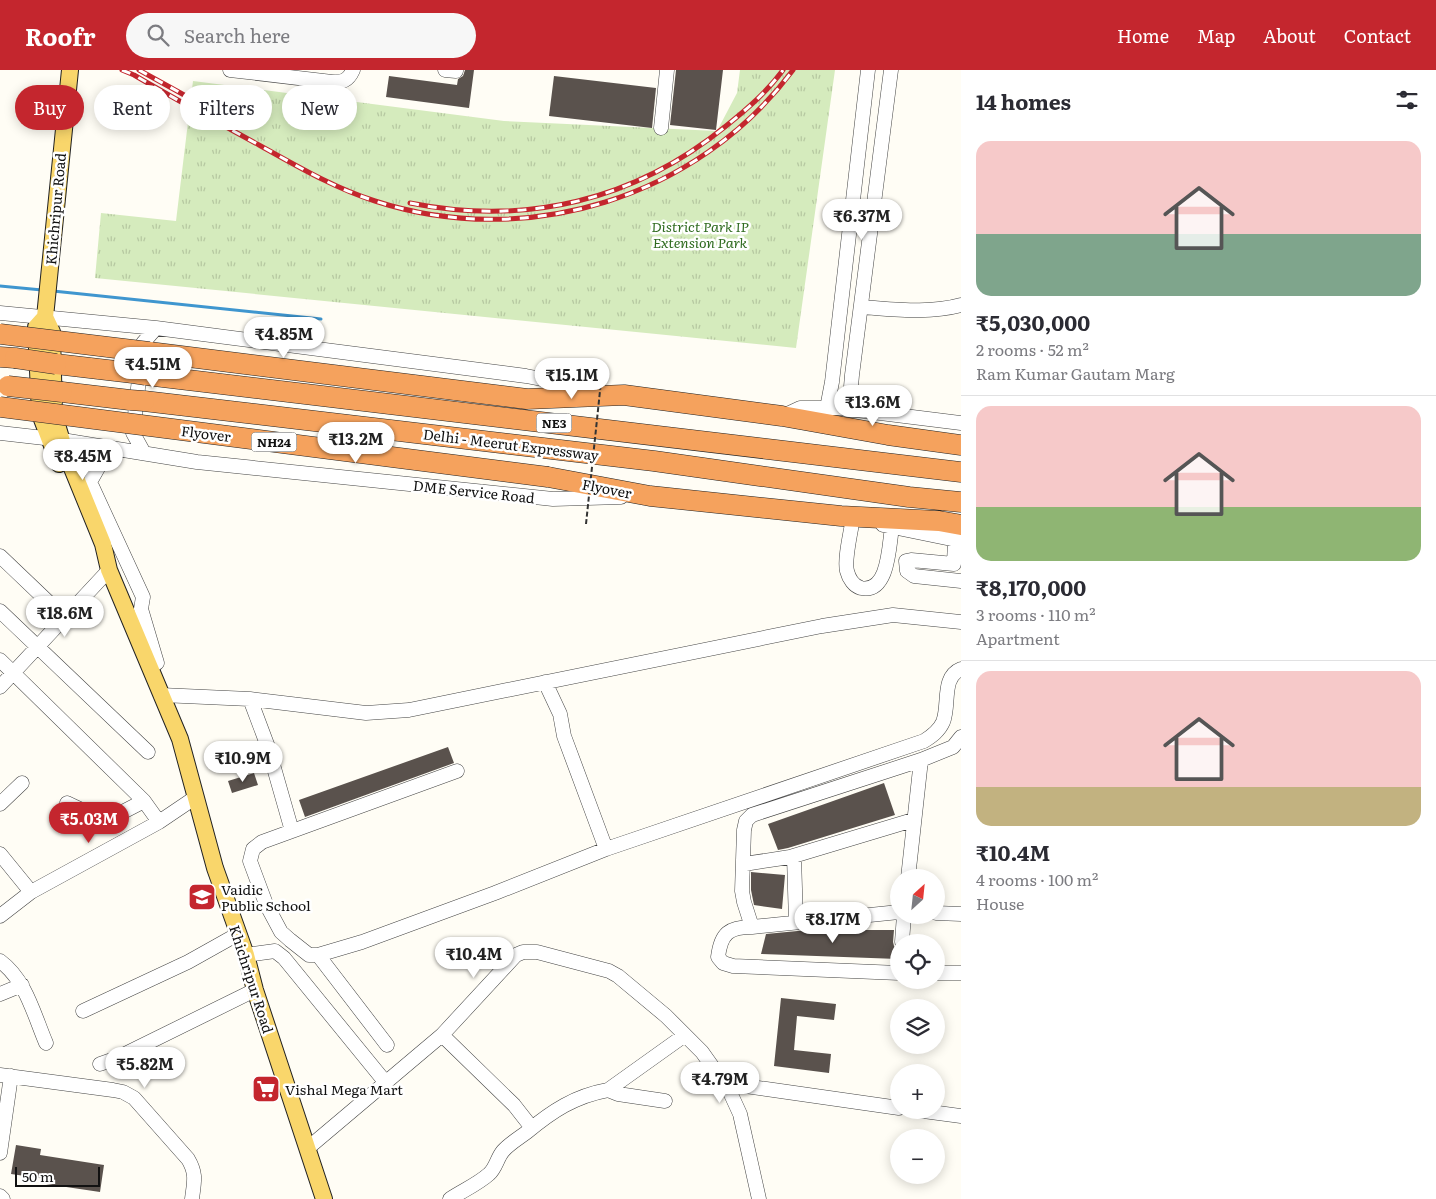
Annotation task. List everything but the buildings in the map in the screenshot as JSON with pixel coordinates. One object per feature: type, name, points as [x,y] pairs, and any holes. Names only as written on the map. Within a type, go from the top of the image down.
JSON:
[{"type":"highway","points":[[0,334],[528,399],[624,395],[782,416],[888,435],[961,445]]},
{"type":"highway","name":"Delhi - Meerut Expressway","points":[[7,358],[961,472]]},
{"type":"highway","name":"Delhi - Meerut Expressway","points":[[4,386],[654,461],[961,502]]},
{"type":"highway","name":"Flyover","points":[[0,407],[548,477],[650,496],[847,517],[938,521],[959,535]]},
{"type":"main road","name":"Khichripur Road","points":[[70,70],[45,317],[52,332],[56,439],[65,451],[103,544],[108,566],[180,740],[215,868],[246,955],[324,1199]]},
{"type":"street","points":[[230,70],[342,82],[347,79],[353,70]]},
{"type":"street","points":[[445,70],[456,70]]},
{"type":"street","points":[[661,128],[667,70]]},
{"type":"street","points":[[827,408],[832,382],[868,70]]},
{"type":"street","points":[[849,410],[891,70]]},
{"type":"street","points":[[861,308],[913,310],[961,305]]},
{"type":"street","points":[[0,313],[156,328],[526,376],[624,395]]},
{"type":"street","points":[[144,454],[134,433],[143,343],[156,328]]},
{"type":"street","points":[[782,416],[800,408],[827,408],[961,424]]},
{"type":"street","name":"DME Service Road","points":[[2,437],[56,439],[197,462],[553,499],[650,496]]},
{"type":"street","points":[[120,450],[103,459],[90,482],[143,597],[141,609],[157,662]]},
{"type":"street","points":[[892,527],[886,567],[879,583],[874,587],[860,587],[854,584],[846,570],[847,517],[892,527],[959,535],[954,564],[957,581],[909,574],[905,565],[906,561],[911,560],[954,564]]},
{"type":"street","points":[[0,556],[65,618]]},
{"type":"street","points":[[0,687],[65,618],[108,566]]},
{"type":"street","points":[[0,610],[148,752]]},
{"type":"street","points":[[162,695],[250,699],[366,713],[409,710],[822,626],[893,615],[961,622]]},
{"type":"street","points":[[0,660],[144,801],[160,822]]},
{"type":"street","points":[[457,771],[262,842],[253,849],[250,861],[266,904],[282,932],[302,951],[310,955],[318,955],[362,942],[495,893],[606,849],[924,741],[938,730],[944,721],[949,678],[955,671],[961,669]]},
{"type":"street","points":[[544,682],[560,714],[567,743],[606,849]]},
{"type":"street","points":[[250,699],[268,747],[292,831]]},
{"type":"street","points":[[752,926],[742,891],[744,830],[746,821],[752,815],[921,760],[953,747],[961,737]]},
{"type":"street","points":[[909,869],[921,760]]},
{"type":"street","points":[[0,804],[22,783]]},
{"type":"street","points":[[0,916],[31,892],[160,822],[196,797]]},
{"type":"street","points":[[67,802],[102,820],[113,817],[144,801]]},
{"type":"street","points":[[744,864],[794,856],[913,820]]},
{"type":"street","points":[[0,854],[31,892]]},
{"type":"street","points":[[794,856],[796,922]]},
{"type":"street","points":[[890,913],[738,927],[729,931],[723,938],[718,957],[723,963],[733,966],[890,973]]},
{"type":"street","points":[[945,913],[961,914]]},
{"type":"street","points":[[83,1011],[188,962],[238,934]]},
{"type":"street","points":[[246,955],[274,952],[284,958],[386,1082]]},
{"type":"street","points":[[308,1148],[442,1035],[516,955],[523,952],[536,952],[609,971],[618,976],[666,1016],[702,1052],[724,1083],[740,1114],[759,1199]]},
{"type":"street","points":[[318,955],[387,1045]]},
{"type":"street","points":[[0,961],[10,968],[22,985],[46,1042]]},
{"type":"street","points":[[945,973],[961,973]]},
{"type":"street","points":[[0,994],[22,985]]},
{"type":"street","points":[[100,1064],[117,1058],[256,990]]},
{"type":"street","points":[[442,1035],[514,1104],[532,1128]]},
{"type":"street","points":[[450,1199],[488,1174],[504,1149],[550,1113],[578,1099],[608,1090],[685,1035]]},
{"type":"street","points":[[0,1153],[6,1076],[122,1092],[134,1098],[188,1159],[195,1174],[192,1199]]},
{"type":"street","points":[[724,1083],[890,1107]]},
{"type":"street","points":[[608,1090],[618,1094],[665,1100]]},
{"type":"street","points":[[945,1114],[961,1116]]},
{"type":"street","points":[[0,1196],[3,1199]]},
{"type":"path","points":[[586,524],[602,372]]},
{"type":"green space","name":"District Park IP Extension Park","points":[[740,70],[835,70],[796,348],[95,278],[101,213],[176,221],[187,130],[272,130],[272,91],[282,92],[282,130],[357,130],[357,102],[504,121],[717,131],[737,93]]},
{"type":"green space","name":"District Park IP Extension Park","points":[[193,81],[224,85],[193,85]]},
{"type":"waterway","points":[[0,286],[42,290]]},
{"type":"waterway","points":[[53,291],[321,319]]},
{"type":"railway","points":[[122,70],[302,169],[345,190],[375,201],[432,215],[491,219],[548,215],[605,202],[658,181],[708,152],[754,115],[793,70]]},
{"type":"railway","points":[[139,70],[180,93]]},
{"type":"railway","points":[[410,203],[453,209],[495,211],[537,209],[577,201],[616,189],[654,173],[691,152],[749,107],[783,70]]},
{"type":"place","name":"Vaidic Public School","points":[[202,897]]},
{"type":"place","name":"Vishal Mega Mart","points":[[266,1089]]}]
